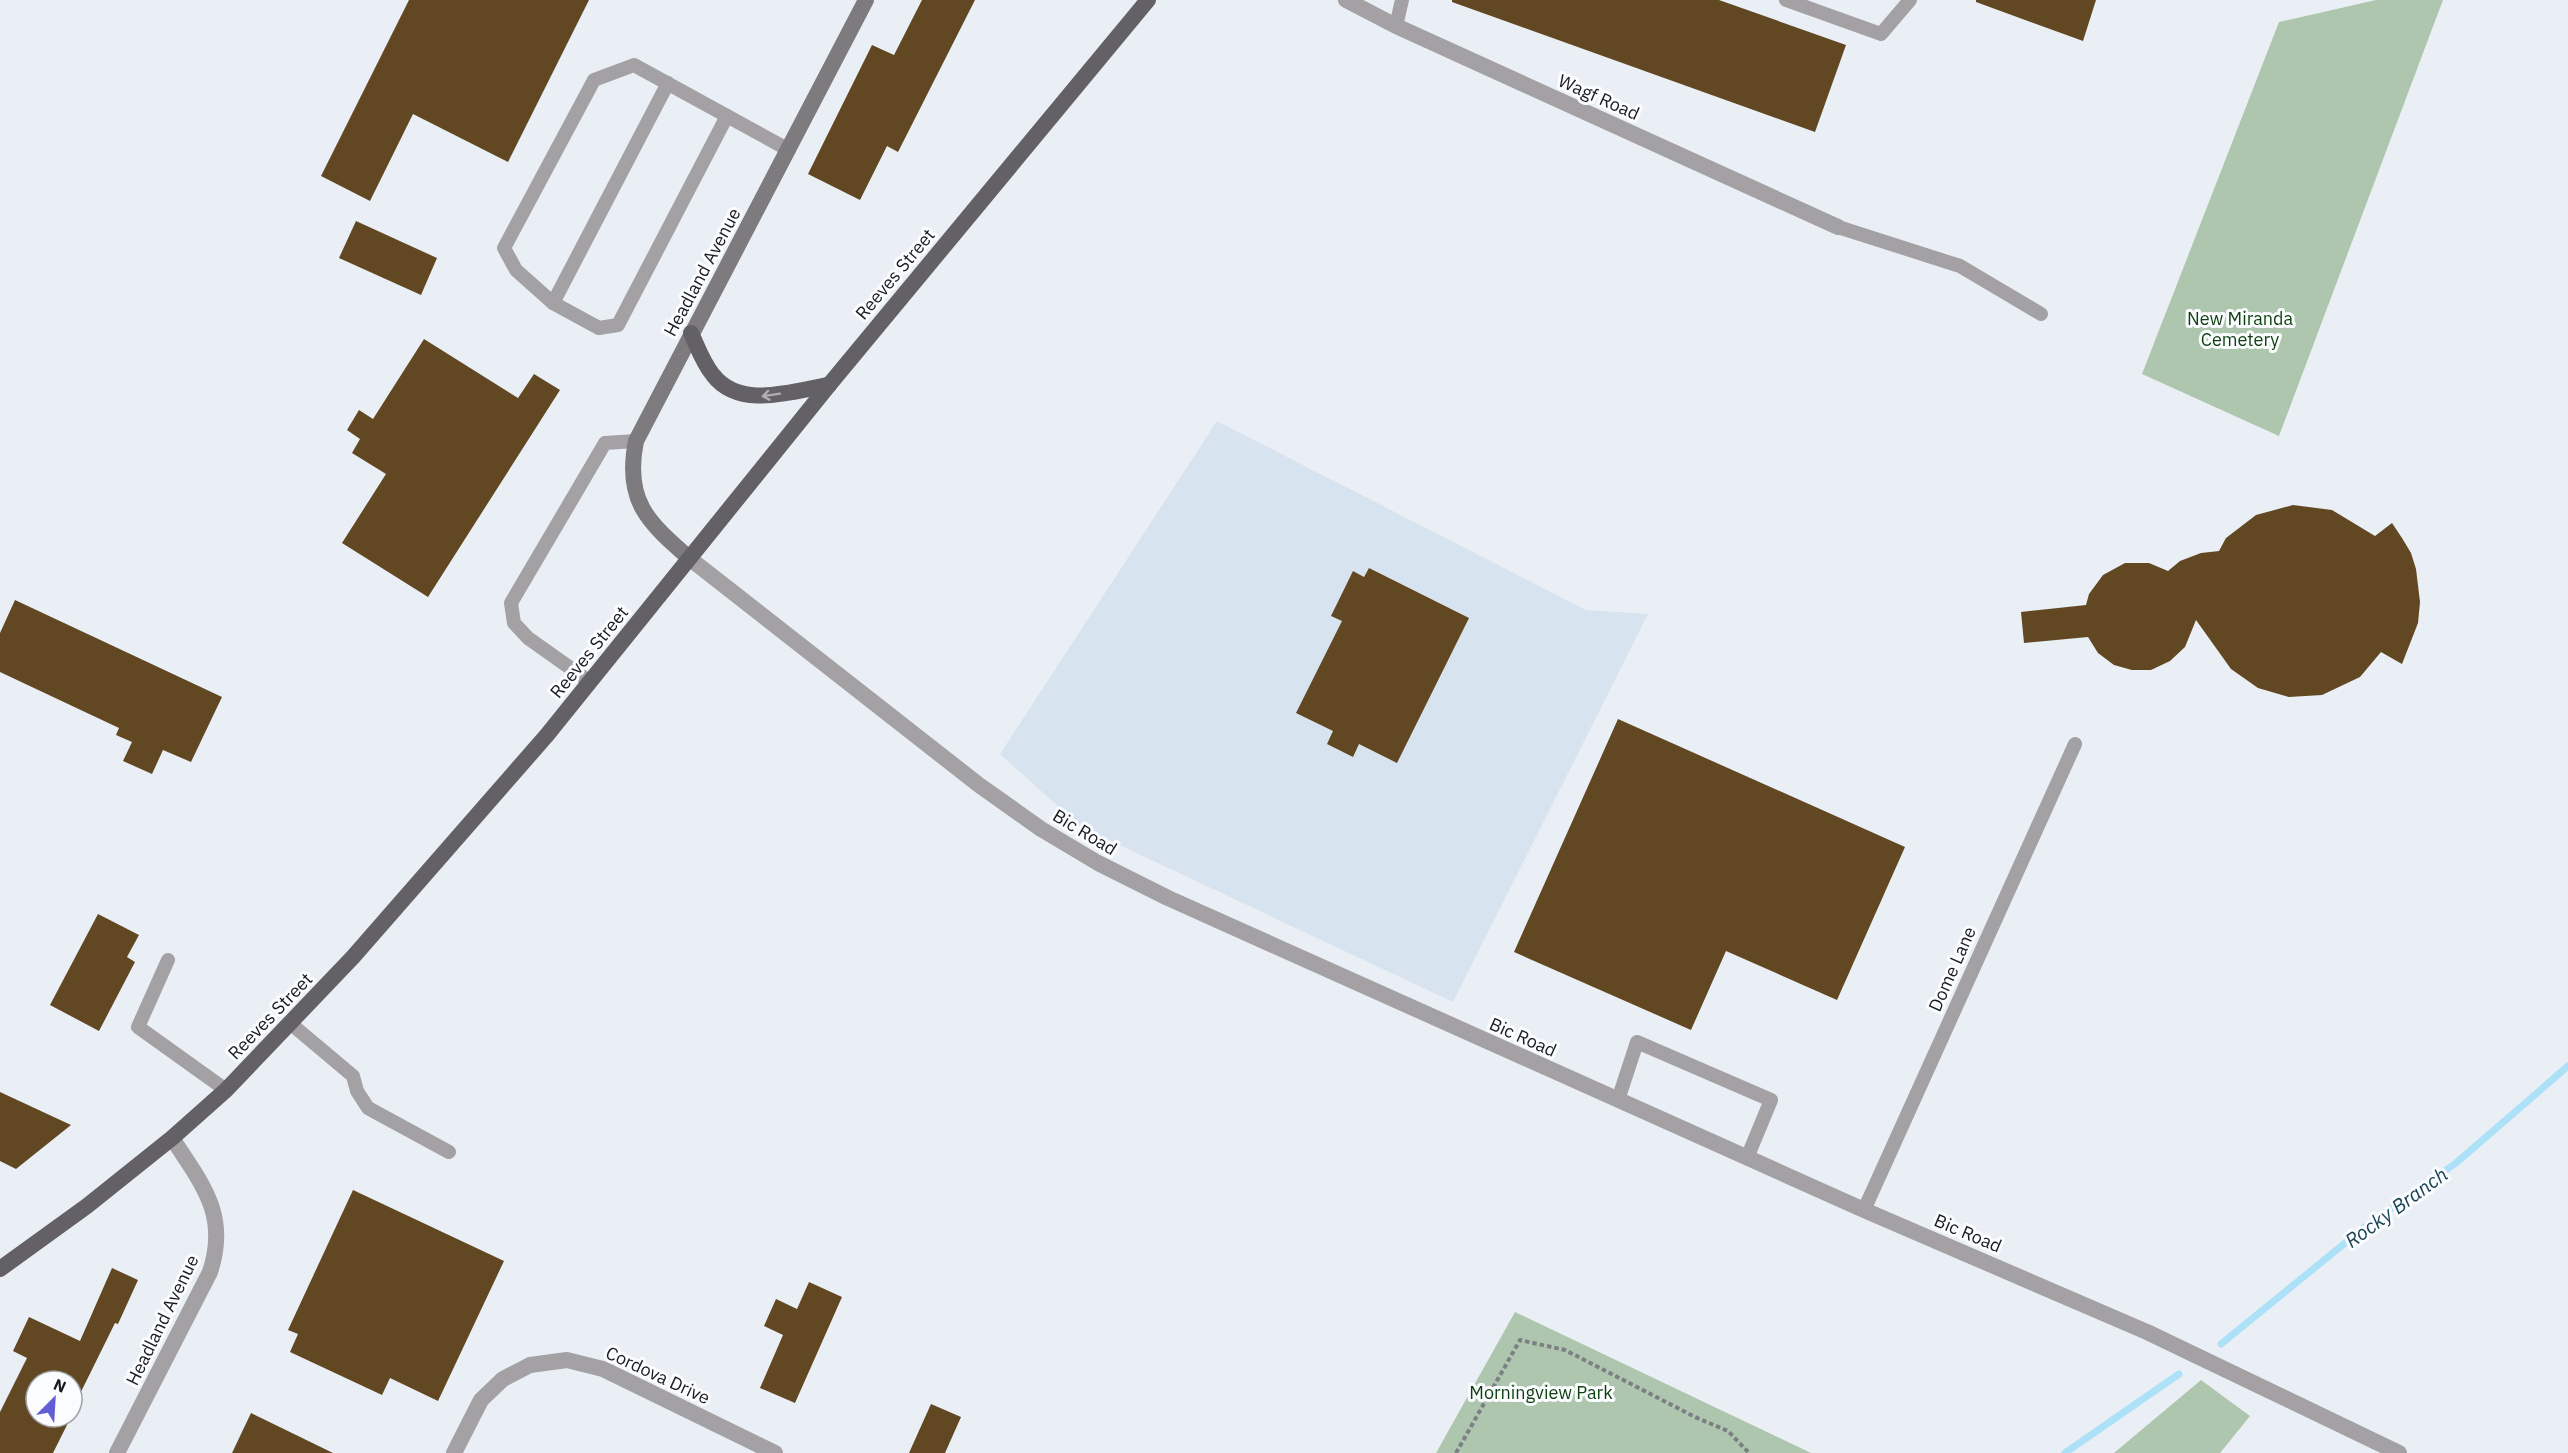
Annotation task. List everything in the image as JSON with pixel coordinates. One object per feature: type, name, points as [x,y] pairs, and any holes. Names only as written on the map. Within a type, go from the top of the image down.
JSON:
[{"type":"main road","name":"Headland Avenue","points":[[689,558],[652,525],[642,506],[633,475],[636,441],[866,0]]},
{"type":"main road","name":"Reeves Street","points":[[0,1269],[87,1206],[172,1138],[226,1090],[360,949],[547,735],[829,385],[1148,0]]},
{"type":"main road","points":[[691,333],[714,377],[727,387],[742,394],[759,397],[829,385]]},
{"type":"street","name":"Wagf Road","points":[[1346,0],[1396,26],[1838,227]]},
{"type":"street","name":"Bic Road","points":[[689,558],[979,785],[1041,829],[1098,864],[1168,898],[1747,1158],[2147,1332],[2399,1453]]},
{"type":"street","name":"Headland Avenue","points":[[117,1453],[210,1272],[214,1258],[217,1229],[214,1211],[208,1194],[172,1138]]},
{"type":"street","name":"Cordova Drive","points":[[454,1453],[482,1400],[503,1378],[530,1365],[567,1360],[603,1369],[775,1453]]},
{"type":"lane","points":[[1396,26],[1402,0]]},
{"type":"lane","points":[[1786,0],[1881,34],[1910,0]]},
{"type":"lane","points":[[727,116],[618,325],[599,328],[553,303],[516,270],[504,248],[594,80],[634,65],[668,83],[789,150]]},
{"type":"lane","points":[[553,303],[668,83]]},
{"type":"lane","points":[[1838,227],[1960,267],[2041,314]]},
{"type":"lane","points":[[590,682],[528,638],[514,623],[511,603],[605,443],[636,441]]},
{"type":"lane","name":"Dome Lane","points":[[1864,1210],[2075,744]]},
{"type":"lane","points":[[168,960],[138,1027],[226,1090]]},
{"type":"lane","points":[[290,1023],[353,1076],[357,1091],[368,1108],[449,1152]]},
{"type":"lane","points":[[1618,1100],[1637,1042],[1771,1100],[1747,1158]]},
{"type":"path","points":[[1456,1453],[1520,1340],[1565,1350],[1695,1417],[1728,1431],[1749,1453]]},
{"type":"shaded area","points":[[1217,421],[1586,610],[1648,614],[1453,1002],[1081,827],[1000,754]]},
{"type":"green space","name":"New Miranda Cemetery","points":[[2376,0],[2443,0],[2279,436],[2142,374],[2279,22]]},
{"type":"green space","name":"Morningview Park","points":[[1515,1312],[1811,1453],[1436,1453]]},
{"type":"green space","points":[[2201,1380],[2250,1416],[2220,1453],[2114,1453]]},
{"type":"building","points":[[409,0],[589,0],[508,162],[413,114],[370,201],[321,176]]},
{"type":"building","points":[[922,0],[975,0],[898,152],[887,146],[860,200],[808,174],[872,45],[894,55]]},
{"type":"building","points":[[1452,0],[1719,0],[1846,45],[1815,132],[1452,2]]},
{"type":"building","points":[[1976,0],[2096,0],[2083,41],[1976,2]]},
{"type":"building","points":[[356,221],[437,258],[421,295],[339,258]]},
{"type":"building","points":[[424,339],[518,398],[534,374],[560,390],[428,597],[342,543],[386,474],[352,453],[360,439],[347,430],[359,410],[373,419]]},
{"type":"building","points":[[2293,505],[2332,510],[2375,536],[2392,523],[2411,553],[2416,569],[2420,602],[2418,623],[2402,664],[2381,652],[2360,677],[2322,695],[2289,697],[2258,688],[2231,669],[2196,620],[2185,647],[2170,661],[2151,670],[2132,670],[2114,665],[2098,653],[2088,637],[2024,643],[2021,612],[2086,605],[2089,594],[2103,575],[2125,563],[2149,563],[2168,571],[2180,561],[2201,553],[2219,551],[2226,538],[2256,515]]},
{"type":"building","points":[[1369,568],[1469,618],[1397,763],[1359,744],[1353,757],[1327,744],[1333,731],[1296,713],[1342,621],[1331,616],[1353,571],[1364,577]]},
{"type":"building","points":[[15,600],[222,697],[191,762],[163,750],[152,774],[123,761],[132,742],[116,735],[119,728],[0,672],[0,633]]},
{"type":"building","points":[[1618,719],[1905,847],[1837,1000],[1726,951],[1691,1030],[1514,952]]},
{"type":"building","points":[[98,914],[139,935],[127,957],[135,962],[99,1031],[50,1005]]},
{"type":"building","points":[[0,1092],[71,1125],[16,1169],[0,1161]]},
{"type":"building","points":[[353,1190],[504,1261],[438,1401],[390,1378],[382,1395],[290,1352],[298,1334],[288,1330]]},
{"type":"building","points":[[112,1268],[138,1280],[118,1324],[115,1323],[84,1386],[84,1369],[24,1369],[24,1429],[65,1429],[53,1453],[0,1453],[0,1412],[27,1358],[13,1351],[29,1317],[80,1341]]},
{"type":"building","points":[[809,1282],[842,1297],[795,1403],[760,1388],[783,1335],[764,1326],[776,1299],[797,1309]]},
{"type":"building","points":[[931,1404],[961,1417],[945,1453],[909,1453]]},
{"type":"building","points":[[251,1413],[333,1453],[232,1453]]},
{"type":"waterway","name":"Rocky Branch","points":[[2221,1344],[2366,1226],[2456,1163],[2568,1066]]},
{"type":"waterway","name":"Rocky Branch","points":[[2065,1453],[2179,1374]]}]
